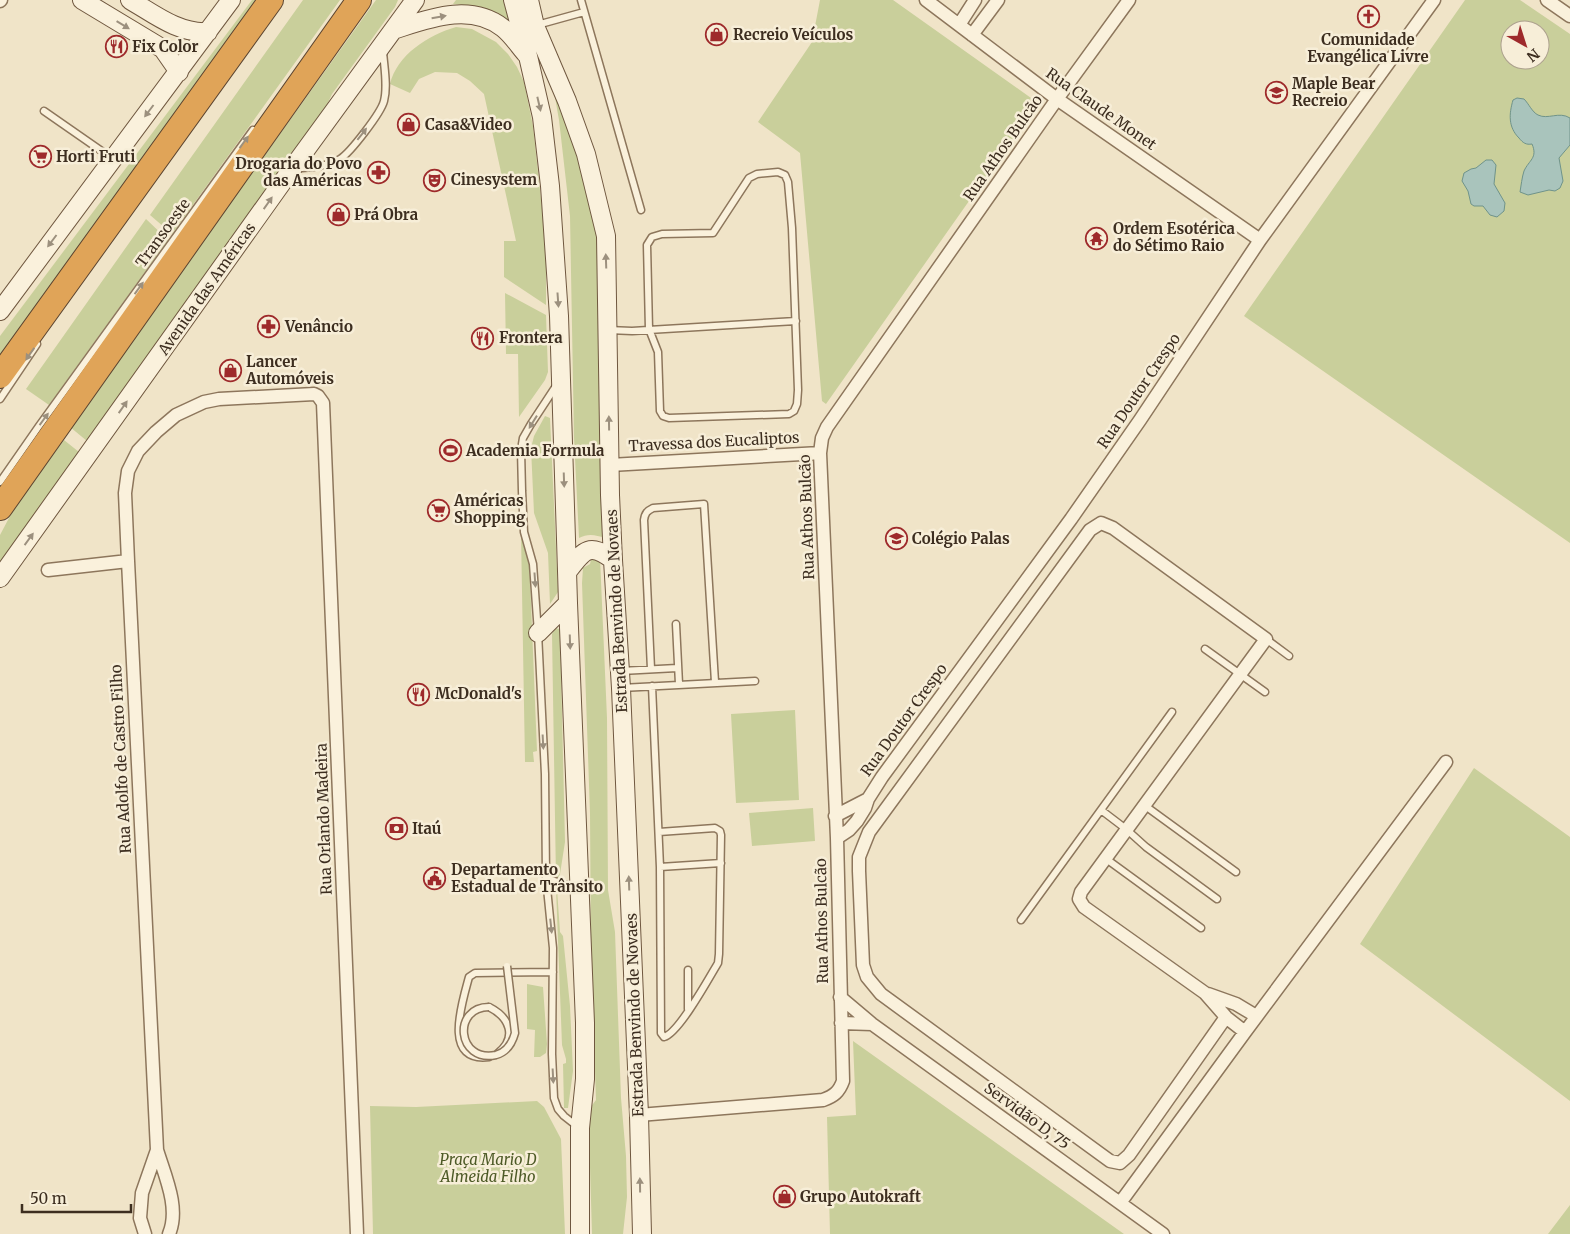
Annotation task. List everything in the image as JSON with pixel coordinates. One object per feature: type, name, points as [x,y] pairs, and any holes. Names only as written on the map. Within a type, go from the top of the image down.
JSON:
[{"type":"highway","points":[[0,376],[271,0]]},
{"type":"highway","points":[[0,508],[359,0]]},
{"type":"street","points":[[82,0],[162,49],[179,72]]},
{"type":"street","points":[[130,0],[186,31],[196,33],[208,32]]},
{"type":"street","points":[[0,311],[231,0]]},
{"type":"street","points":[[316,136],[318,125],[330,101],[404,0]]},
{"type":"street","name":"Avenida das Américas","points":[[0,578],[291,170],[415,0]]},
{"type":"street","points":[[513,0],[542,117],[550,186],[559,316],[568,603],[585,1023],[585,1079],[580,1128],[580,1234]]},
{"type":"street","name":"Estrada Benvindo de Novaes","points":[[529,0],[535,26],[567,101],[586,154],[606,236],[613,560],[621,679],[639,1115],[642,1234]]},
{"type":"street","name":"Rua Claude Monet","points":[[926,0],[1057,99],[1260,240]]},
{"type":"street","points":[[959,25],[976,0]]},
{"type":"street","points":[[972,35],[998,0]]},
{"type":"street","name":"Rua Athos Bulcão","points":[[639,1115],[823,1100],[833,1096],[840,1090],[843,1081],[837,838],[820,453],[822,438],[827,427],[1057,99],[1129,0]]},
{"type":"street","name":"Rua Doutor Crespo","points":[[837,838],[849,830],[857,821],[868,799],[1140,420],[1260,240],[1434,0]]},
{"type":"street","points":[[1546,0],[1570,16]]},
{"type":"street","points":[[388,37],[431,18],[452,14],[472,14],[489,20],[503,28],[528,56]]},
{"type":"street","name":"Rua Adolfo de Castro Filho","points":[[169,1234],[174,1215],[157,1150],[125,493],[128,471],[138,451],[156,432],[176,415],[204,402],[219,399],[314,394],[323,403]]},
{"type":"street","name":"Rua Orlando Madeira","points":[[323,403],[357,1234]]},
{"type":"street","name":"Travessa dos Eucaliptos","points":[[610,465],[820,453]]},
{"type":"street","points":[[1226,1017],[1129,1155],[1120,1163],[1110,1161],[881,994],[867,977],[863,965],[860,858],[863,845],[875,824],[1090,530],[1101,523],[1113,528],[1266,639],[1105,858],[1081,892],[1079,899],[1084,906],[1205,993],[1226,1017],[1245,1032]]},
{"type":"street","points":[[568,571],[586,551],[594,550],[601,552],[613,560]]},
{"type":"street","points":[[48,570],[128,561]]},
{"type":"street","points":[[538,633],[568,603]]},
{"type":"street","points":[[1120,1203],[1256,1016],[1446,762]]},
{"type":"street","name":"Rua Doutor Crespo","points":[[836,816],[868,799]]},
{"type":"street","points":[[1205,993],[1236,1004],[1256,1016]]},
{"type":"street","name":"Servidão D, 75","points":[[840,997],[872,1024],[1163,1234]]},
{"type":"street","points":[[841,1023],[872,1024]]},
{"type":"street","name":"Rua Adolfo de Castro Filho","points":[[145,1234],[140,1218],[142,1193],[157,1150]]},
{"type":"lane","points":[[581,0],[641,210]]},
{"type":"lane","points":[[535,26],[584,12]]},
{"type":"lane","points":[[291,170],[332,163],[339,160],[347,154],[380,112],[385,93],[388,37]]},
{"type":"lane","points":[[44,111],[114,159]]},
{"type":"lane","name":"Transoeste","points":[[0,482],[260,120]]},
{"type":"lane","points":[[778,172],[785,175],[788,182],[792,228],[796,321],[798,397],[794,411],[789,414],[670,418],[663,416],[660,411],[658,352],[649,329],[647,245],[652,237],[662,234],[713,233],[749,178],[757,174],[778,172]]},
{"type":"lane","points":[[608,330],[796,321]]},
{"type":"lane","points":[[0,399],[42,338]]},
{"type":"lane","points":[[560,381],[523,438],[521,450],[524,532],[533,564],[538,633],[545,774],[546,878],[553,948],[552,1054],[554,1098],[558,1109],[564,1116],[580,1128]]},
{"type":"lane","points":[[0,475],[16,460]]},
{"type":"lane","points":[[651,669],[644,530],[645,514],[653,508],[704,504],[715,682]]},
{"type":"lane","points":[[676,624],[678,684]]},
{"type":"lane","points":[[1266,639],[1289,656]]},
{"type":"lane","points":[[1205,649],[1265,692]]},
{"type":"lane","points":[[621,679],[651,669],[678,668]]},
{"type":"lane","points":[[621,679],[652,686],[755,681]]},
{"type":"lane","points":[[652,686],[659,832],[663,1036],[670,1035],[718,963],[720,954],[721,835],[718,829],[659,832]]},
{"type":"lane","points":[[1021,920],[1172,712]]},
{"type":"lane","points":[[1144,805],[1236,872]]},
{"type":"lane","points":[[1101,810],[1146,847],[1217,898]]},
{"type":"lane","points":[[1105,858],[1201,928]]},
{"type":"lane","points":[[660,867],[721,863]]},
{"type":"lane","points":[[546,878],[579,890]]},
{"type":"lane","points":[[507,966],[515,1033],[513,1041],[502,1053],[496,1055],[486,1057],[478,1054],[471,1049],[466,1042],[464,1026],[467,1018],[481,1007],[489,1007],[499,1012],[505,1018],[509,1034],[503,1049],[496,1055],[480,1058],[472,1056],[460,1044],[458,1036],[459,1018],[468,977],[471,974],[553,972]]},
{"type":"lane","points":[[688,970],[688,1010]]},
{"type":"green space","points":[[252,0],[262,0],[0,358],[0,336]]},
{"type":"green space","points":[[303,0],[340,0],[172,234],[150,215]]},
{"type":"green space","points":[[376,0],[398,0],[395,7],[332,94],[320,120],[207,272],[87,441],[70,427]]},
{"type":"green space","points":[[456,0],[503,0],[509,21],[472,6],[453,4]]},
{"type":"green space","points":[[820,0],[893,0],[1038,103],[826,404],[822,401],[800,153],[758,122],[812,42]]},
{"type":"green space","points":[[1465,0],[1520,0],[1549,20],[1500,20],[1500,70],[1550,70],[1550,20],[1570,34],[1570,543],[1244,316]]},
{"type":"green space","points":[[456,27],[472,29],[496,42],[508,54],[524,82],[533,126],[546,245],[546,305],[504,277],[504,241],[516,241],[484,94],[470,81],[457,73],[435,72],[419,79],[410,93],[390,84],[399,64],[415,48],[435,35]]},
{"type":"green space","points":[[552,80],[586,166],[598,222],[598,349],[605,538],[586,535],[579,538],[574,438],[570,216],[559,120]]},
{"type":"green space","points":[[146,219],[168,240],[49,405],[26,389]]},
{"type":"green space","points":[[505,293],[546,315],[548,372],[545,380],[519,417],[518,354],[506,354]]},
{"type":"green space","points":[[545,416],[550,418],[558,592],[550,604],[548,553],[534,513],[531,448],[534,436]]},
{"type":"green space","points":[[64,440],[79,452],[0,563],[0,535],[18,501]]},
{"type":"green space","points":[[521,534],[529,554],[537,751],[533,752],[534,762],[525,762]]},
{"type":"green space","points":[[592,555],[600,558],[607,718],[608,890],[615,932],[621,1098],[626,1156],[627,1197],[623,1234],[592,1234],[589,1134],[590,1108],[596,1100],[591,955],[590,813],[582,583],[583,568],[590,564]]},
{"type":"green space","points":[[555,628],[560,629],[565,842],[558,880],[556,879],[552,634]]},
{"type":"green space","points":[[795,710],[799,800],[736,803],[731,714]]},
{"type":"green space","points":[[1474,768],[1570,837],[1570,1101],[1360,944]]},
{"type":"green space","points":[[813,808],[815,841],[752,846],[749,813]]},
{"type":"green space","points":[[556,888],[570,1006],[573,1071],[568,1108],[564,1108],[563,1064],[566,1063],[566,1059],[562,1045]]},
{"type":"green space","points":[[527,984],[543,987],[547,1044],[546,1053],[540,1057],[534,1057],[535,1030],[527,1029]]},
{"type":"green space","points":[[853,1041],[1124,1234],[830,1234],[827,1117],[856,1115]]},
{"type":"green space","name":"Praça Mario D Almeida Filho","points":[[537,1101],[544,1107],[561,1139],[565,1234],[373,1234],[370,1106],[416,1107]]},
{"type":"green space","points":[[1570,1205],[1570,1234],[1548,1234]]},
{"type":"water","points":[[1517,98],[1524,99],[1538,115],[1546,117],[1562,115],[1570,118],[1570,145],[1559,158],[1563,181],[1560,188],[1555,191],[1549,190],[1528,195],[1520,192],[1524,171],[1532,159],[1534,149],[1532,144],[1526,144],[1515,134],[1511,125],[1510,115],[1513,100]]},
{"type":"water","points":[[1486,160],[1492,160],[1496,165],[1494,184],[1505,203],[1504,211],[1497,217],[1490,215],[1483,206],[1471,204],[1468,191],[1462,181],[1464,173],[1476,168]]},
{"type":"place","name":"Comunidade Evangélica Livre","points":[[1368,17]]},
{"type":"place","name":"Recreio Veículos","points":[[717,35]]},
{"type":"place","name":"Fix Color","points":[[116,47]]},
{"type":"place","name":"Maple Bear Recreio","points":[[1276,93]]},
{"type":"place","name":"Casa&Video","points":[[409,125]]},
{"type":"place","name":"Horti Fruti","points":[[40,157]]},
{"type":"place","name":"Drogaria do Povo das Américas","points":[[378,173]]},
{"type":"place","name":"Cinesystem","points":[[435,180]]},
{"type":"place","name":"Prá Obra","points":[[338,215]]},
{"type":"place","name":"Ordem Esotérica do Sétimo Raio","points":[[1097,238]]},
{"type":"place","name":"Venâncio","points":[[269,327]]},
{"type":"place","name":"Frontera","points":[[483,338]]},
{"type":"place","name":"Lancer Automóveis","points":[[230,371]]},
{"type":"place","name":"Academia Formula","points":[[450,451]]},
{"type":"place","name":"Américas Shopping","points":[[438,510]]},
{"type":"place","name":"Colégio Palas","points":[[896,539]]},
{"type":"place","name":"McDonald's","points":[[419,694]]},
{"type":"place","name":"Itaú","points":[[396,829]]},
{"type":"place","name":"Departamento Estadual de Trânsito","points":[[435,879]]},
{"type":"place","name":"Grupo Autokraft","points":[[784,1197]]}]
